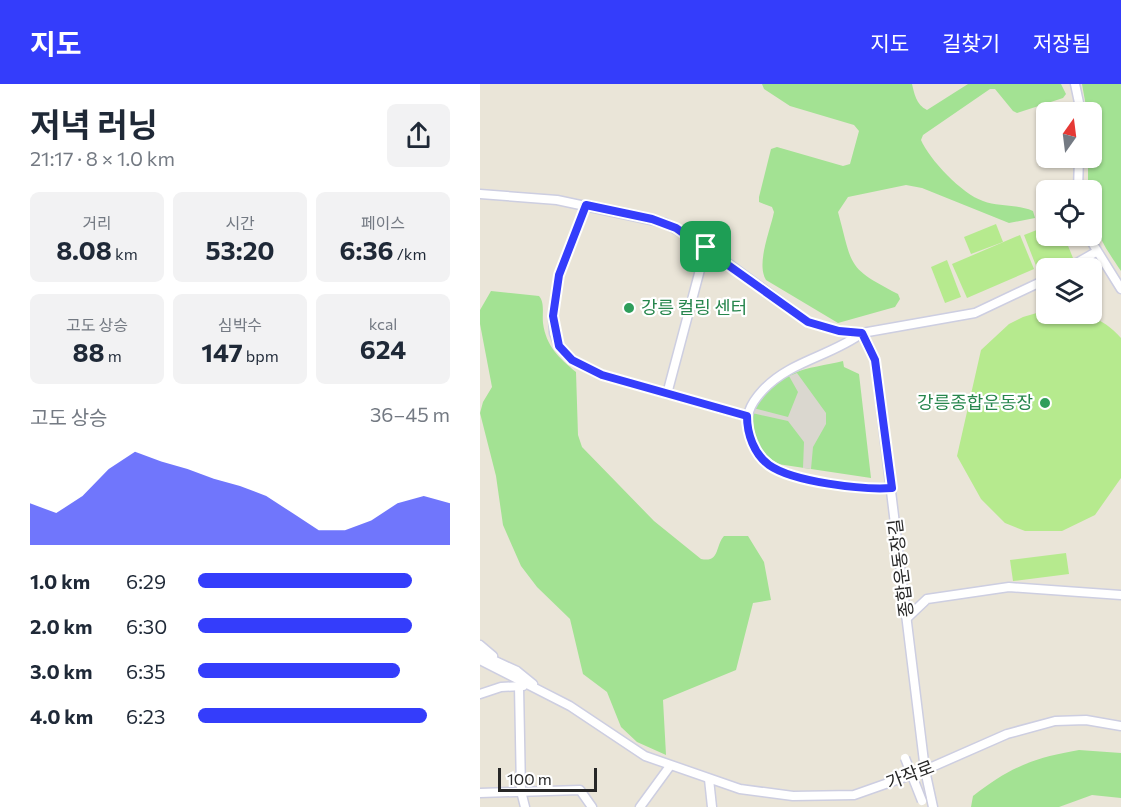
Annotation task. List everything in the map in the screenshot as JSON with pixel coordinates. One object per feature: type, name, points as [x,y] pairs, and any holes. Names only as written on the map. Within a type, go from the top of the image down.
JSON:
[{"type":"street","points":[[1075,84],[1079,102]]},
{"type":"street","points":[[480,194],[586,205],[652,219],[676,228],[706,247],[808,322],[830,329],[862,333],[977,312],[1036,284]]},
{"type":"street","points":[[586,205],[559,275],[553,316],[559,346],[572,360],[585,368],[747,416]]},
{"type":"street","points":[[1093,246],[1121,289]]},
{"type":"street","points":[[667,394],[706,247]]},
{"type":"street","points":[[1086,258],[1096,252]]},
{"type":"street","points":[[862,333],[838,347],[808,359],[775,379],[756,398],[747,416],[749,433],[757,452],[772,467],[808,478],[878,489],[892,488]]},
{"type":"street","name":"종합운동장길","points":[[862,333],[875,360],[925,770],[933,807]]},
{"type":"street","points":[[907,618],[927,600],[1009,587],[1121,595]]},
{"type":"street","points":[[480,645],[517,671]]},
{"type":"street","name":"가작로","points":[[480,654],[517,671],[534,687]]},
{"type":"street","name":"가작로","points":[[480,660],[534,687],[645,756],[740,789],[793,796],[854,795],[925,770],[1007,734],[1055,720],[1086,720],[1121,726]]},
{"type":"street","points":[[519,686],[521,791],[525,807]]},
{"type":"street","points":[[480,694],[501,687],[534,687]]},
{"type":"street","points":[[905,758],[922,804]]},
{"type":"street","points":[[640,807],[670,766]]},
{"type":"street","points":[[709,779],[712,807]]},
{"type":"street","points":[[480,793],[580,790],[592,807]]},
{"type":"green space","points":[[762,84],[912,84],[918,102],[927,110],[968,84],[1061,84],[1066,94],[1063,98],[1051,102],[1036,102],[1036,107],[1017,113],[995,89],[990,89],[923,135],[921,140],[931,157],[956,184],[966,191],[989,203],[1033,211],[1035,218],[1009,223],[922,188],[906,185],[848,197],[838,212],[854,264],[869,278],[898,294],[900,299],[895,307],[838,323],[766,280],[762,265],[763,256],[774,212],[772,207],[759,202],[759,197],[771,149],[777,147],[843,166],[850,164],[859,131],[854,125],[790,106],[764,89]]},
{"type":"green space","points":[[1082,84],[1121,84],[1121,271],[1102,239],[1102,180],[1088,180],[1088,168],[1102,168],[1102,102],[1085,102]]},
{"type":"green space","points":[[996,224],[1003,242],[971,254],[964,237]]},
{"type":"green space","points":[[1036,230],[1036,246],[1068,246],[1073,258],[1036,258],[1036,266],[1024,235]]},
{"type":"green space","points":[[1020,235],[1034,269],[967,298],[952,264]]},
{"type":"green space","points":[[947,260],[961,297],[945,303],[931,267]]},
{"type":"green space","points":[[491,291],[539,296],[543,305],[543,323],[550,345],[576,372],[578,435],[582,447],[654,521],[701,559],[707,560],[714,556],[724,536],[748,536],[764,562],[771,600],[753,603],[736,670],[663,700],[666,755],[637,742],[621,727],[607,692],[583,674],[570,619],[537,587],[521,566],[503,525],[496,476],[480,413],[483,402],[492,387],[480,324],[480,310]]},
{"type":"green space","name":"강릉종합운동장","points":[[1036,313],[1036,324],[1102,324],[1102,322],[1121,338],[1121,478],[1095,515],[1062,531],[1025,531],[1005,523],[981,499],[957,456],[981,350],[1009,324]]},
{"type":"green space","points":[[843,361],[844,367],[859,374],[871,478],[771,463],[761,449],[752,424],[753,412],[758,402],[777,382],[792,374]]},
{"type":"green space","points":[[1066,553],[1069,574],[1013,581],[1010,560]]},
{"type":"green space","points":[[1079,750],[1121,753],[1121,798],[1092,795],[1059,807],[971,807],[973,796],[1011,771],[1035,760]]},
{"type":"shaded area","points":[[797,373],[826,413],[826,424],[813,447],[811,469],[803,468],[804,442],[788,421],[752,413],[753,408],[788,417],[798,392],[789,376]]},
{"type":"place","name":"강릉 컬링 센터","points":[[629,308]]},
{"type":"place","name":"강릉종합운동장","points":[[1045,403]]},
{"type":"route","points":[[586,205],[652,219],[676,228],[706,247],[808,322],[839,331],[862,333],[875,360],[892,488],[878,489],[808,478],[772,467],[762,459],[752,443],[747,416],[602,375],[572,360],[559,346],[554,333],[553,316],[559,275],[586,205]]}]
